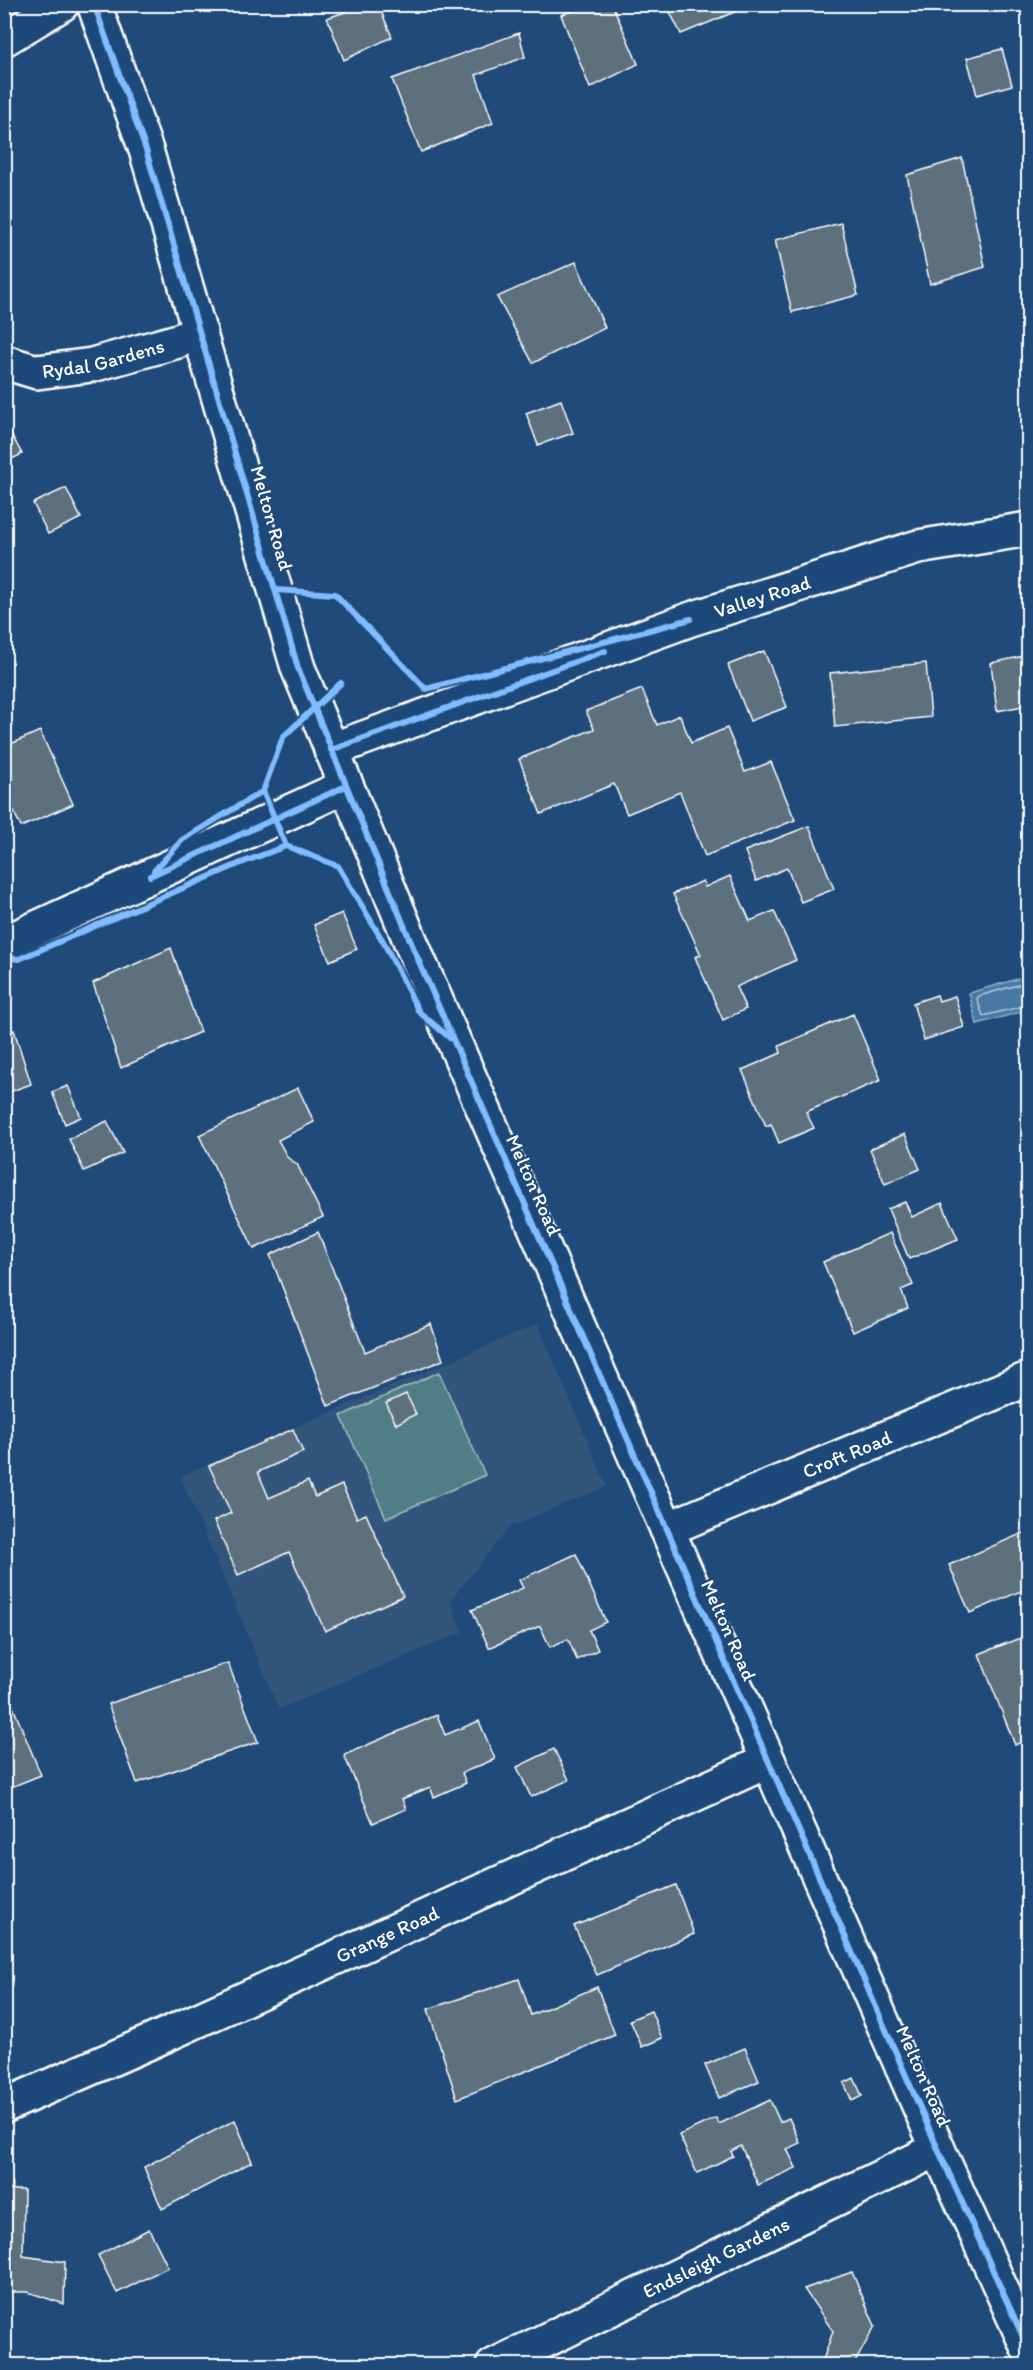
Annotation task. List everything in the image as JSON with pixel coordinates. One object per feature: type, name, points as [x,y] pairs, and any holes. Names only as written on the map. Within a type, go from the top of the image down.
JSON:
[{"type":"street","points":[[4,39],[62,4]]},
{"type":"street","name":"Melton Road","points":[[94,4],[146,150],[298,668],[421,967],[938,2149],[1029,2348]]},
{"type":"street","name":"Rydal Gardens","points":[[4,362],[37,372],[92,365],[200,332]]},
{"type":"street","name":"Valley Road","points":[[332,750],[691,619],[918,547],[1029,529]]},
{"type":"street","points":[[4,943],[346,786]]},
{"type":"street","name":"Croft Road","points":[[667,1529],[1029,1380]]},
{"type":"street","name":"Grange Road","points":[[4,2106],[768,1761]]},
{"type":"street","name":"Endsleigh Gardens","points":[[493,2366],[938,2149]]},
{"type":"shaded area","points":[[538,1324],[607,1486],[510,1527],[450,1601],[463,1632],[279,1709],[180,1476]]},
{"type":"green space","points":[[439,1372],[485,1475],[386,1518],[341,1416]]},
{"type":"water","points":[[1028,976],[1028,1010],[977,1024],[969,993]]},
{"type":"building","points":[[342,4],[378,4],[392,37],[344,60],[327,18],[345,12]]},
{"type":"building","points":[[590,4],[612,4],[638,64],[590,88],[561,15]]},
{"type":"building","points":[[666,4],[754,4],[681,34]]},
{"type":"building","points":[[519,33],[525,57],[476,75],[493,123],[421,152],[392,79]]},
{"type":"building","points":[[1002,49],[1012,85],[977,95],[967,58]]},
{"type":"building","points":[[962,158],[985,267],[930,284],[907,175]]},
{"type":"building","points":[[841,223],[858,295],[792,312],[775,240]]},
{"type":"building","points":[[576,262],[605,328],[533,363],[497,297]]},
{"type":"building","points":[[561,400],[573,433],[538,445],[526,413]]},
{"type":"building","points":[[4,421],[22,454],[4,463]]},
{"type":"building","points":[[66,488],[81,518],[48,534],[33,503]]},
{"type":"building","points":[[764,651],[787,707],[750,721],[728,665]]},
{"type":"building","points":[[1028,655],[1028,705],[997,711],[991,663]]},
{"type":"building","points":[[926,663],[931,717],[835,727],[830,673]]},
{"type":"building","points":[[642,689],[657,725],[680,715],[691,743],[727,728],[745,772],[771,762],[795,820],[705,856],[680,792],[627,814],[614,784],[541,814],[519,759],[594,729],[586,711]]},
{"type":"building","points":[[40,731],[73,804],[21,827],[8,799],[4,800],[4,747]]},
{"type":"building","points":[[809,826],[834,889],[801,902],[787,868],[756,881],[745,851]]},
{"type":"building","points":[[730,876],[750,921],[774,911],[796,960],[736,987],[746,1009],[723,1020],[695,957],[701,955],[673,894],[703,881],[705,887]]},
{"type":"building","points":[[342,913],[357,949],[330,961],[314,925]]},
{"type":"building","points":[[171,948],[200,1032],[121,1068],[93,983]]},
{"type":"building","points":[[937,995],[939,1001],[955,996],[964,1027],[924,1040],[913,1003]]},
{"type":"building","points":[[853,1014],[881,1080],[806,1112],[814,1128],[779,1143],[771,1124],[766,1126],[742,1070],[781,1053],[779,1046]]},
{"type":"building","points":[[14,1030],[31,1084],[4,1094],[4,1034]]},
{"type":"building","points":[[68,1086],[81,1117],[65,1124],[52,1092]]},
{"type":"building","points":[[298,1088],[314,1122],[278,1140],[288,1158],[297,1164],[323,1217],[254,1249],[199,1135]]},
{"type":"building","points":[[107,1121],[123,1153],[84,1171],[69,1139]]},
{"type":"building","points":[[905,1134],[920,1169],[885,1184],[870,1149]]},
{"type":"building","points":[[905,1202],[912,1217],[942,1203],[958,1239],[909,1259],[888,1209]]},
{"type":"building","points":[[318,1232],[365,1352],[431,1324],[443,1360],[328,1406],[270,1255]]},
{"type":"building","points":[[890,1233],[913,1285],[901,1290],[908,1308],[853,1332],[823,1262]]},
{"type":"building","points":[[406,1394],[416,1414],[396,1424],[386,1403]]},
{"type":"building","points":[[293,1429],[303,1452],[258,1472],[269,1498],[308,1481],[315,1497],[342,1485],[357,1518],[366,1514],[403,1596],[325,1631],[289,1552],[238,1575],[214,1521],[231,1513],[209,1466]]},
{"type":"building","points":[[1028,1531],[1028,1588],[970,1613],[949,1565]]},
{"type":"building","points":[[576,1554],[606,1622],[589,1630],[598,1650],[577,1660],[568,1639],[550,1647],[540,1626],[489,1648],[472,1610],[523,1588],[519,1580]]},
{"type":"building","points":[[1028,1635],[1028,1739],[1015,1745],[979,1654]]},
{"type":"building","points":[[228,1663],[258,1742],[137,1783],[108,1704]]},
{"type":"building","points":[[4,1685],[41,1775],[4,1790]]},
{"type":"building","points":[[437,1715],[445,1735],[479,1721],[495,1759],[462,1773],[466,1783],[434,1797],[430,1787],[402,1799],[406,1809],[373,1823],[344,1755]]},
{"type":"building","points":[[554,1749],[569,1780],[531,1797],[517,1767]]},
{"type":"building","points":[[676,1885],[694,1934],[597,1975],[574,1926]]},
{"type":"building","points":[[519,1979],[531,2015],[597,1987],[615,2035],[457,2099],[428,2009]]},
{"type":"building","points":[[651,2011],[662,2038],[642,2047],[630,2020]]},
{"type":"building","points":[[745,2048],[759,2081],[719,2098],[705,2065]]},
{"type":"building","points":[[854,2078],[862,2096],[852,2101],[844,2083]]},
{"type":"building","points":[[770,2100],[780,2122],[789,2118],[800,2143],[787,2149],[796,2168],[758,2185],[741,2146],[731,2151],[733,2156],[697,2173],[679,2135],[716,2118],[719,2124]]},
{"type":"building","points":[[235,2120],[252,2162],[162,2209],[144,2167]]},
{"type":"building","points":[[4,2190],[24,2190],[23,2256],[65,2262],[64,2304],[28,2292],[4,2292]]},
{"type":"building","points":[[149,2229],[168,2267],[117,2293],[98,2255]]},
{"type":"building","points":[[852,2272],[875,2326],[853,2366],[821,2366],[833,2331],[804,2289]]},
{"type":"cycle path","points":[[94,4],[146,150],[298,668],[417,957],[938,2149],[1028,2348]]},
{"type":"cycle path","points":[[276,590],[335,594],[426,689],[691,619]]},
{"type":"cycle path","points":[[331,750],[605,651]]},
{"type":"cycle path","points":[[286,846],[263,791],[283,737],[341,683]]},
{"type":"cycle path","points":[[150,876],[346,786]]},
{"type":"cycle path","points":[[154,871],[182,840],[263,791]]},
{"type":"cycle path","points":[[4,957],[19,959],[241,863],[286,846],[338,866],[384,943],[419,1012],[450,1038]]}]
